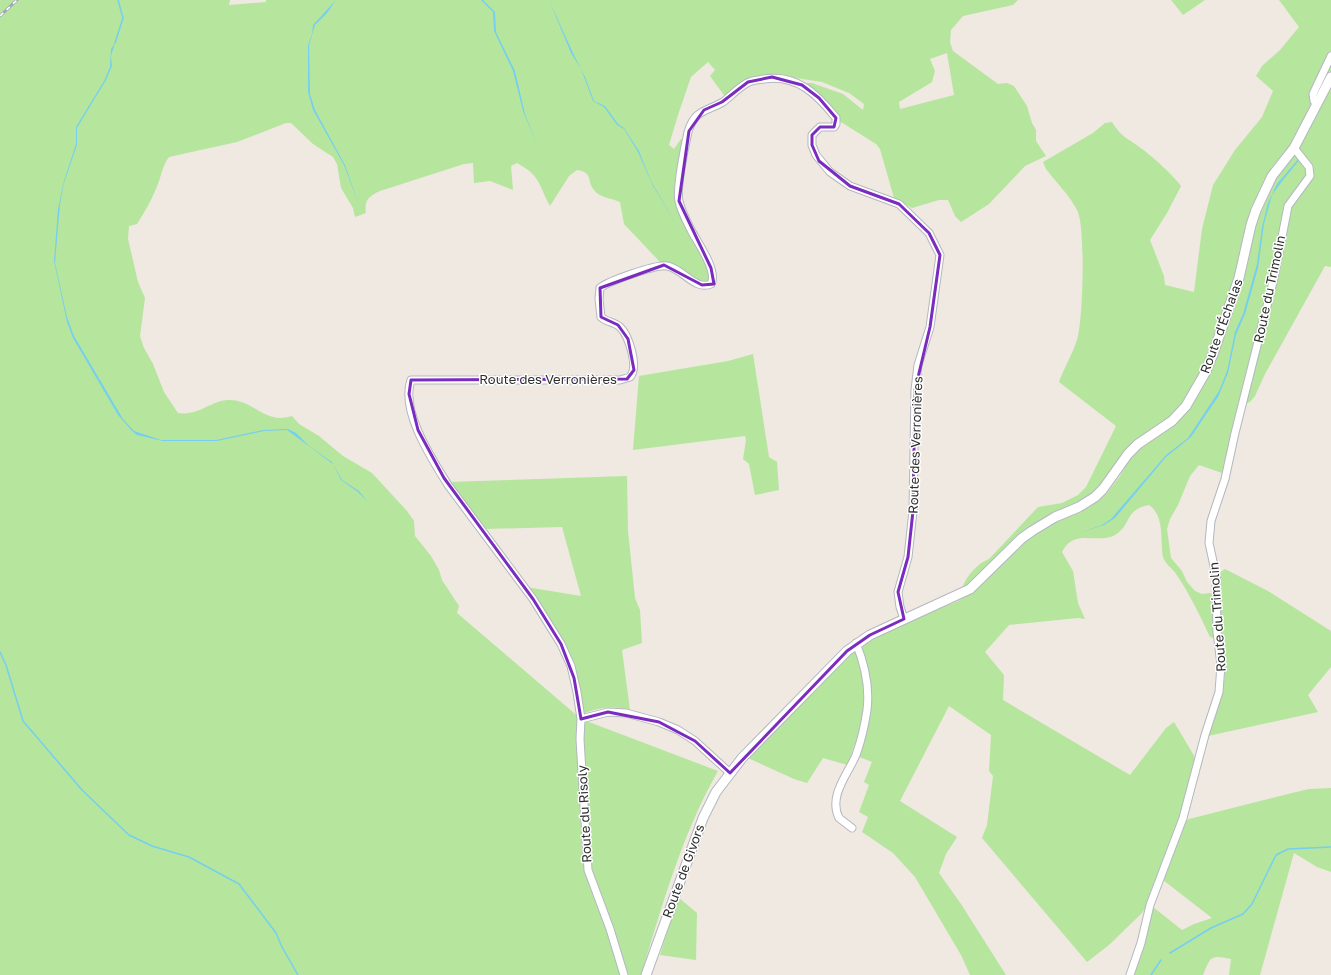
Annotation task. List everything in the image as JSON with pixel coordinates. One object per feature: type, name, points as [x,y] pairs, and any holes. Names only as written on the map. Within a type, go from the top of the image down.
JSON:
[{"type":"street","points":[[1317,104],[1314,101],[1313,94],[1331,56]]},
{"type":"street","name":"Route des Verronières","points":[[581,719],[571,666],[561,644],[533,599],[444,478],[422,440],[415,422],[409,401],[409,385],[411,380],[620,380],[630,377],[634,370],[628,339],[618,325],[601,316],[599,299],[600,288],[631,275],[661,266],[671,267],[702,285],[711,284],[713,278],[711,268],[678,201],[679,186],[689,132],[693,120],[700,113],[722,102],[742,86],[756,80],[772,77],[788,79],[799,83],[819,98],[836,118],[834,126],[820,127],[812,135],[812,145],[819,161],[830,172],[850,186],[899,204],[929,233],[940,255],[930,327],[918,365],[914,390],[913,511],[908,557],[898,592],[900,607],[904,619]]},
{"type":"street","name":"Route d'Échalas","points":[[856,644],[870,635],[904,619],[952,599],[976,585],[1022,538],[1037,527],[1095,497],[1103,489],[1128,454],[1138,444],[1172,421],[1186,406],[1214,354],[1238,278],[1256,210],[1272,176],[1294,148],[1331,77]]},
{"type":"street","name":"Route du Trimolin","points":[[1130,975],[1141,943],[1150,905],[1185,811],[1205,734],[1219,692],[1222,665],[1217,632],[1217,589],[1209,543],[1209,529],[1214,508],[1227,472],[1235,433],[1274,278],[1288,206],[1310,176],[1309,167],[1294,148]]},
{"type":"street","points":[[852,828],[838,818],[836,805],[837,794],[856,754],[867,710],[867,680],[856,644]]},
{"type":"street","name":"Route de Givors","points":[[646,975],[702,818],[716,792],[730,773],[823,674],[856,644]]},
{"type":"street","points":[[581,719],[608,712],[626,713],[658,722],[678,730],[695,741],[730,773]]},
{"type":"street","name":"Route du Risoly","points":[[581,719],[580,739],[588,870],[610,929],[624,975]]},
{"type":"highlighted area","points":[[772,77],[802,85],[819,98],[836,118],[834,127],[820,127],[812,135],[812,145],[819,161],[850,186],[899,204],[929,233],[940,255],[930,327],[915,390],[913,511],[908,557],[898,592],[904,619],[870,635],[847,651],[730,773],[695,741],[659,722],[608,712],[581,719],[574,678],[561,644],[533,599],[444,478],[418,430],[409,394],[411,380],[627,379],[634,370],[628,339],[618,325],[601,317],[600,288],[664,265],[702,285],[714,284],[711,268],[679,201],[689,131],[704,110],[722,102],[748,82]]},
{"type":"green space","points":[[0,0],[230,0],[229,5],[266,2],[266,0],[1018,0],[1013,5],[963,16],[951,30],[950,42],[953,51],[998,84],[1007,83],[1014,86],[1027,106],[1032,123],[1036,130],[1036,141],[1046,156],[1025,166],[989,204],[961,222],[955,216],[948,200],[939,200],[912,208],[894,198],[880,149],[876,144],[841,122],[806,85],[808,83],[812,83],[843,94],[863,110],[864,104],[849,93],[822,82],[777,75],[759,77],[726,98],[710,76],[715,70],[708,62],[691,77],[669,145],[674,149],[681,139],[684,140],[675,185],[676,196],[709,269],[710,277],[708,281],[698,280],[673,264],[660,262],[624,224],[620,202],[596,193],[588,175],[582,171],[577,170],[569,176],[550,206],[535,177],[531,172],[517,163],[511,166],[513,190],[490,181],[474,183],[473,163],[464,164],[380,191],[368,199],[366,213],[355,217],[353,208],[341,188],[337,164],[333,157],[313,144],[291,123],[286,123],[237,142],[169,157],[158,185],[145,211],[137,224],[129,226],[128,239],[138,282],[145,298],[140,336],[164,392],[178,413],[192,412],[228,400],[245,403],[266,415],[274,417],[282,418],[292,416],[299,424],[319,436],[343,456],[372,473],[407,511],[414,521],[415,536],[431,556],[439,570],[442,580],[459,606],[457,613],[581,719],[718,771],[705,795],[683,845],[641,975],[0,975]],"holes":[[[947,53],[954,95],[900,109],[899,102],[932,82],[935,71],[930,59]]]},
{"type":"green space","points":[[1171,0],[1205,0],[1183,15]]},
{"type":"green space","points":[[1279,0],[1331,0],[1331,267],[1325,266],[1265,374],[1255,396],[1250,402],[1238,406],[1222,473],[1199,465],[1190,476],[1178,505],[1170,519],[1167,529],[1171,558],[1182,571],[1187,582],[1195,591],[1202,594],[1210,593],[1214,595],[1216,639],[1210,637],[1186,589],[1163,557],[1160,522],[1158,515],[1149,505],[1136,510],[1122,529],[1111,537],[1081,538],[1074,540],[1067,544],[1062,552],[1073,571],[1078,603],[1085,619],[1078,618],[1009,625],[985,652],[1004,675],[1003,700],[1130,775],[1166,728],[1174,722],[1196,759],[1184,805],[1147,905],[1142,913],[1109,945],[1087,962],[982,838],[987,825],[993,776],[989,771],[991,735],[949,706],[900,801],[957,837],[946,854],[939,873],[961,904],[1006,975],[970,975],[961,955],[915,877],[893,853],[862,832],[868,817],[859,812],[869,785],[864,782],[872,762],[857,756],[869,676],[862,649],[863,645],[903,624],[958,601],[973,592],[985,582],[1010,552],[1055,519],[1082,511],[1107,493],[1120,476],[1132,455],[1140,449],[1135,443],[1114,472],[1096,492],[1082,502],[1042,521],[1027,530],[1010,544],[962,590],[963,585],[972,572],[980,564],[989,559],[1038,507],[1062,503],[1078,495],[1086,487],[1116,426],[1059,382],[1075,346],[1079,330],[1083,274],[1082,235],[1077,210],[1067,194],[1046,169],[1043,162],[1093,133],[1105,123],[1112,122],[1122,134],[1147,152],[1181,186],[1167,213],[1150,240],[1164,276],[1165,285],[1194,292],[1202,229],[1213,185],[1235,150],[1262,117],[1273,91],[1256,76],[1262,66],[1280,50],[1299,27]]},
{"type":"green space","points":[[753,354],[769,457],[777,462],[779,490],[755,495],[749,464],[743,459],[746,440],[745,436],[633,450],[639,376],[728,361]]},
{"type":"green space","points":[[627,476],[628,531],[635,598],[640,610],[642,643],[622,650],[630,710],[608,708],[597,709],[585,713],[581,702],[573,664],[563,639],[552,621],[526,587],[581,596],[562,527],[485,529],[450,482]]},
{"type":"green space","points":[[1225,569],[1268,591],[1331,631],[1331,667],[1308,695],[1318,712],[1208,736],[1223,690],[1225,674],[1220,627],[1219,573]]},
{"type":"green space","points":[[855,652],[861,664],[864,678],[864,708],[857,738],[847,765],[823,758],[807,783],[794,779],[748,758],[850,654]]},
{"type":"green space","points":[[1331,788],[1331,872],[1317,867],[1294,853],[1260,975],[1229,975],[1231,959],[1215,957],[1210,960],[1203,975],[1133,975],[1153,907],[1182,930],[1212,918],[1163,880],[1185,822],[1189,819],[1309,789]]},
{"type":"green space","points":[[678,897],[697,913],[696,960],[660,955]]},
{"type":"water","points":[[336,0],[327,13],[315,25],[309,45],[310,94],[315,110],[345,165],[359,205],[344,165],[313,110],[308,92],[308,45],[312,34],[313,25]]},
{"type":"water","points":[[481,0],[483,0],[495,12],[496,32],[515,71],[525,114],[537,145],[523,111],[513,71],[494,31],[493,12]]},
{"type":"water","points":[[549,0],[573,53],[581,69],[571,53]]},
{"type":"water","points":[[115,43],[111,56],[112,66],[106,80],[77,128],[77,145],[64,183],[60,204],[55,263],[67,317],[74,336],[123,419],[134,431],[161,440],[216,440],[263,430],[288,429],[296,433],[309,446],[332,462],[342,480],[359,491],[367,501],[358,492],[341,480],[333,464],[287,430],[264,431],[217,441],[163,441],[137,435],[118,415],[73,338],[67,322],[54,261],[58,209],[64,181],[76,144],[76,127],[104,81],[110,67],[111,49]]},
{"type":"water","points":[[581,69],[594,101],[605,106],[618,124],[624,128],[639,151],[651,181],[677,226],[652,184],[638,152],[624,129],[617,125],[604,107],[593,101]]},
{"type":"water","points":[[1300,157],[1301,158],[1272,195],[1264,224],[1258,268],[1245,314],[1236,335],[1228,373],[1218,397],[1191,437],[1166,457],[1115,518],[1104,525],[1079,533],[1102,525],[1111,519],[1166,455],[1188,438],[1219,391],[1227,371],[1235,332],[1243,314],[1257,264],[1262,227],[1268,203],[1277,184]]},
{"type":"waterway","points":[[115,43],[123,18],[118,0]]},
{"type":"waterway","points":[[0,652],[6,665],[23,721],[82,790],[129,835],[152,846],[189,857],[239,884],[276,933],[298,975]]},
{"type":"waterway","points":[[1170,953],[1211,928],[1243,914],[1252,904],[1276,855],[1288,849],[1331,847]]},
{"type":"waterway","points":[[1151,975],[1161,960]]},
{"type":"railway","points":[[0,16],[17,0]]}]
